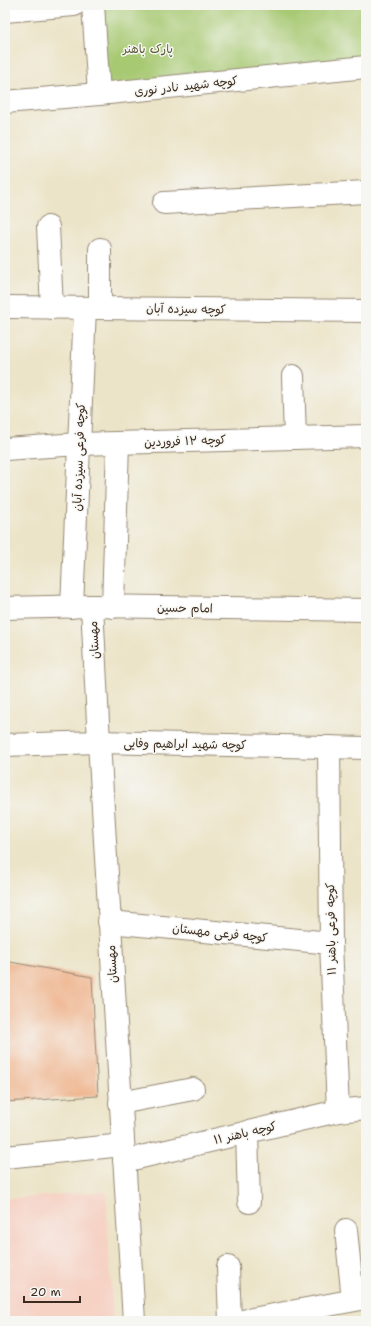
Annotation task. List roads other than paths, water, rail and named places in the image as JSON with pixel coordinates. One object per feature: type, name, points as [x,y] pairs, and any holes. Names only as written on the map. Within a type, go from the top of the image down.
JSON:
[{"type":"street","points":[[5,11],[74,5]]},
{"type":"street","points":[[93,5],[99,94]]},
{"type":"street","name":"کوچه شهید نادر نوری","points":[[5,102],[366,67]]},
{"type":"street","points":[[164,203],[366,192]]},
{"type":"street","points":[[48,227],[52,308]]},
{"type":"street","name":"کوچه فرعی سیزده آبان","points":[[92,606],[79,444],[100,249]]},
{"type":"street","name":"کوچه سیزده آبان","points":[[5,307],[366,311]]},
{"type":"street","points":[[293,376],[295,438]]},
{"type":"street","name":"کوچه ۱۲ فروردین","points":[[5,450],[79,444],[366,436]]},
{"type":"street","points":[[92,606],[118,443]]},
{"type":"street","name":"امام حسین","points":[[5,608],[92,606],[366,610]]},
{"type":"street","name":"مهستان","points":[[92,606],[109,922],[134,1321]]},
{"type":"street","name":"کوچه شهید ابراهیم وفایی","points":[[5,745],[99,742],[366,748]]},
{"type":"street","name":"کوچه فرعی باهنر ۱۱","points":[[329,747],[331,944],[338,1111]]},
{"type":"street","name":"کوچه فرعی مهستان","points":[[109,922],[331,944]]},
{"type":"street","points":[[120,1103],[193,1089]]},
{"type":"street","name":"کوچه باهنر ۱۱","points":[[5,1157],[123,1153],[247,1132],[338,1111],[366,1108]]},
{"type":"street","points":[[247,1132],[249,1202]]},
{"type":"street","points":[[242,1321],[359,1299],[346,1230]]},
{"type":"street","points":[[228,1267],[230,1321]]},
{"type":"park label","name":"پارک باهنر","points":[[148,49]]}]
